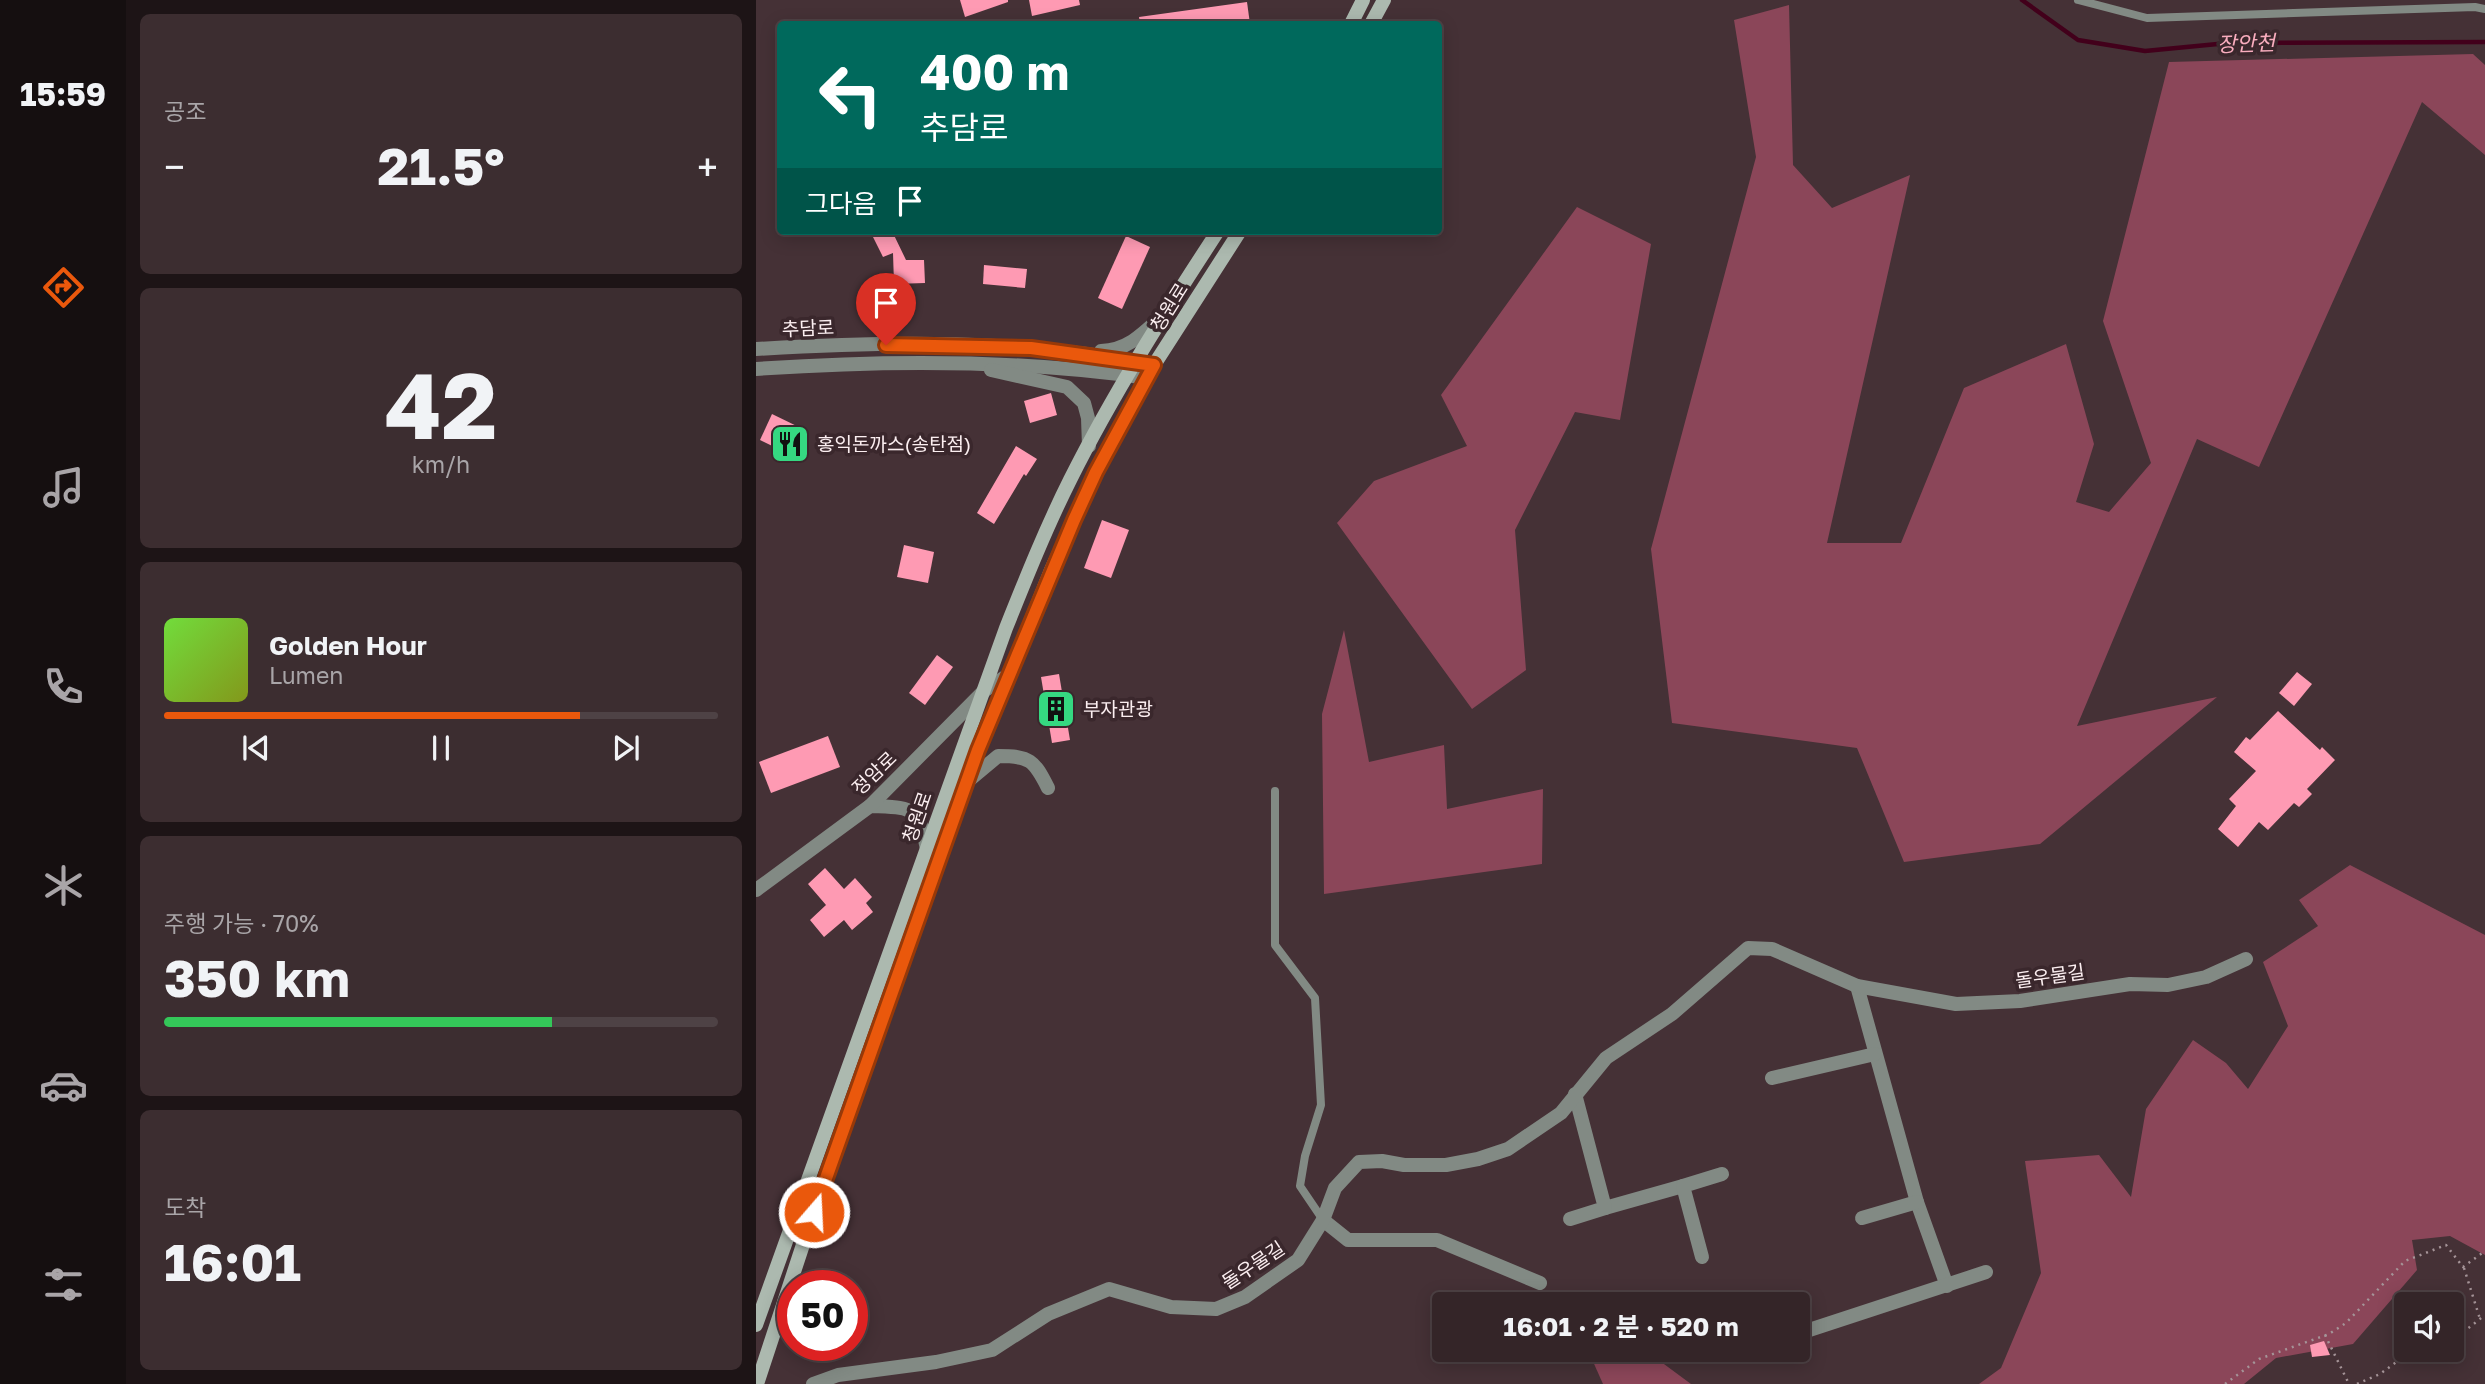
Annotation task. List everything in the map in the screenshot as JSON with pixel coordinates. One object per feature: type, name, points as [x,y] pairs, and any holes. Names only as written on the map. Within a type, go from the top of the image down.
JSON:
[{"type":"main road","points":[[1352,21],[1363,0]]},
{"type":"main road","points":[[1373,21],[1384,0]]},
{"type":"main road","name":"청원로","points":[[756,1325],[1006,628],[1045,532],[1135,361],[1215,235]]},
{"type":"main road","name":"청원로","points":[[757,1384],[822,1187],[967,782],[1052,568],[1096,472],[1150,372],[1238,235]]},
{"type":"street","points":[[1068,352],[1115,350],[1135,341],[1164,314]]},
{"type":"street","name":"추담로","points":[[756,349],[961,345],[1068,352],[1135,361],[1150,372]]},
{"type":"street","points":[[962,363],[1067,387],[1084,403],[1088,418],[1089,446]]},
{"type":"street","name":"추담로","points":[[756,369],[962,363],[1024,365],[1127,375],[1150,372]]},
{"type":"street","name":"정암로","points":[[756,890],[870,806],[985,690],[1010,674]]},
{"type":"street","points":[[967,782],[998,756],[1020,756],[1037,766],[1048,788]]},
{"type":"street","points":[[870,806],[897,807],[912,811],[921,821],[927,849]]},
{"type":"street","name":"돌우물길","points":[[813,1384],[838,1375],[936,1362],[992,1350],[1048,1314],[1109,1289],[1171,1307],[1216,1309],[1245,1297],[1298,1261],[1323,1220],[1335,1188],[1359,1162],[1446,1165],[1478,1159],[1508,1149],[1561,1113],[1606,1058],[1672,1014],[1748,948],[1772,950],[1857,986],[1956,1004],[2020,1001],[2130,984],[2168,985],[2206,977],[2246,960]]},
{"type":"street","points":[[1857,986],[1917,1202],[1947,1286]]},
{"type":"street","points":[[1772,1078],[1875,1054]]},
{"type":"street","points":[[1575,1094],[1605,1208]]},
{"type":"street","points":[[1570,1219],[1722,1174]]},
{"type":"street","points":[[1683,1186],[1702,1257]]},
{"type":"street","points":[[1862,1219],[1917,1202]]},
{"type":"street","points":[[1323,1220],[1348,1240],[1437,1240],[1540,1283]]},
{"type":"street","points":[[1810,1330],[1986,1272]]},
{"type":"lane","points":[[2078,0],[2147,18],[2475,7],[2485,9]]},
{"type":"lane","points":[[1275,791],[1275,944],[1315,998],[1316,1011],[1321,1105],[1305,1156],[1300,1186],[1323,1220]]},
{"type":"path","points":[[2225,1384],[2259,1359],[2325,1335],[2346,1322],[2405,1261],[2446,1245],[2463,1267],[2480,1318]]},
{"type":"path","points":[[2463,1267],[2485,1251]]},
{"type":"path","points":[[2464,1331],[2485,1315]]},
{"type":"path","points":[[2325,1335],[2349,1384]]},
{"type":"path","points":[[2357,1384],[2380,1374],[2396,1362]]},
{"type":"shaded area","points":[[1789,5],[1793,165],[1832,208],[1910,175],[1827,543],[1901,543],[1964,388],[2066,344],[2094,444],[2076,502],[2109,512],[2151,463],[2103,321],[2169,62],[2473,54],[2485,65],[2485,155],[2422,102],[2259,467],[2197,439],[2077,726],[2217,697],[2040,844],[1904,862],[1857,748],[1672,723],[1651,549],[1756,157],[1734,20]]},
{"type":"shaded area","points":[[1577,207],[1651,244],[1620,420],[1575,412],[1515,530],[1526,670],[1472,709],[1337,523],[1374,481],[1467,446],[1441,395]]},
{"type":"shaded area","points":[[1344,630],[1369,762],[1444,745],[1447,809],[1543,789],[1542,864],[1324,894],[1322,714]]},
{"type":"shaded area","points":[[2350,865],[2485,935],[2485,1255],[2450,1236],[2412,1240],[2417,1270],[2398,1292],[2394,1292],[2394,1297],[2353,1344],[2276,1358],[2244,1384],[1979,1384],[2001,1368],[2041,1273],[2025,1161],[2099,1155],[2131,1197],[2146,1109],[2193,1040],[2226,1063],[2248,1089],[2288,1026],[2263,962],[2318,926],[2299,900]]},
{"type":"shaded area","points":[[1593,1362],[1661,1362],[1691,1384],[1603,1384]]},
{"type":"building","points":[[960,0],[1008,0],[1008,2],[965,17]]},
{"type":"building","points":[[1029,0],[1079,0],[1080,5],[1032,16]]},
{"type":"building","points":[[1247,2],[1250,21],[1140,21],[1139,17]]},
{"type":"building","points":[[872,235],[894,235],[906,260],[924,260],[925,283],[894,284],[893,253],[883,257]]},
{"type":"building","points":[[1126,236],[1150,247],[1122,309],[1098,298]]},
{"type":"building","points":[[984,265],[1027,269],[1025,288],[983,284]]},
{"type":"building","points":[[1051,393],[1057,415],[1030,423],[1024,401]]},
{"type":"building","points":[[772,414],[807,431],[795,457],[760,440]]},
{"type":"building","points":[[1016,446],[1037,459],[1026,476],[1024,474],[994,524],[977,513]]},
{"type":"building","points":[[1102,520],[1129,530],[1111,578],[1084,568]]},
{"type":"building","points":[[904,545],[934,552],[928,583],[897,577]]},
{"type":"building","points":[[937,655],[953,667],[925,705],[909,693]]},
{"type":"building","points":[[2297,672],[2312,684],[2294,706],[2279,693]]},
{"type":"building","name":"부자관광","points":[[1059,674],[1070,740],[1052,743],[1041,677]]},
{"type":"building","points":[[2278,711],[2320,750],[2322,747],[2335,760],[2307,789],[2312,794],[2299,807],[2294,803],[2268,830],[2259,822],[2238,847],[2218,829],[2236,806],[2229,799],[2256,771],[2234,752],[2246,737],[2250,740]]},
{"type":"building","points":[[828,736],[840,767],[771,793],[759,762]]},
{"type":"building","points":[[825,868],[844,889],[855,878],[872,897],[866,903],[873,912],[852,930],[844,920],[824,937],[810,920],[826,905],[808,884]]},
{"type":"building","points":[[2324,1341],[2330,1355],[2312,1357],[2310,1345]]},
{"type":"waterway","name":"장안천","points":[[2022,0],[2078,40],[2145,51],[2228,43],[2485,42]]},
{"type":"place","name":"홍익돈까스(송탄점)","points":[[790,444]]},
{"type":"place","name":"부자관광","points":[[1056,709]]},
{"type":"route","points":[[814,1212],[978,750],[1052,568],[1096,472],[1154,365],[1031,348],[886,345]]}]
